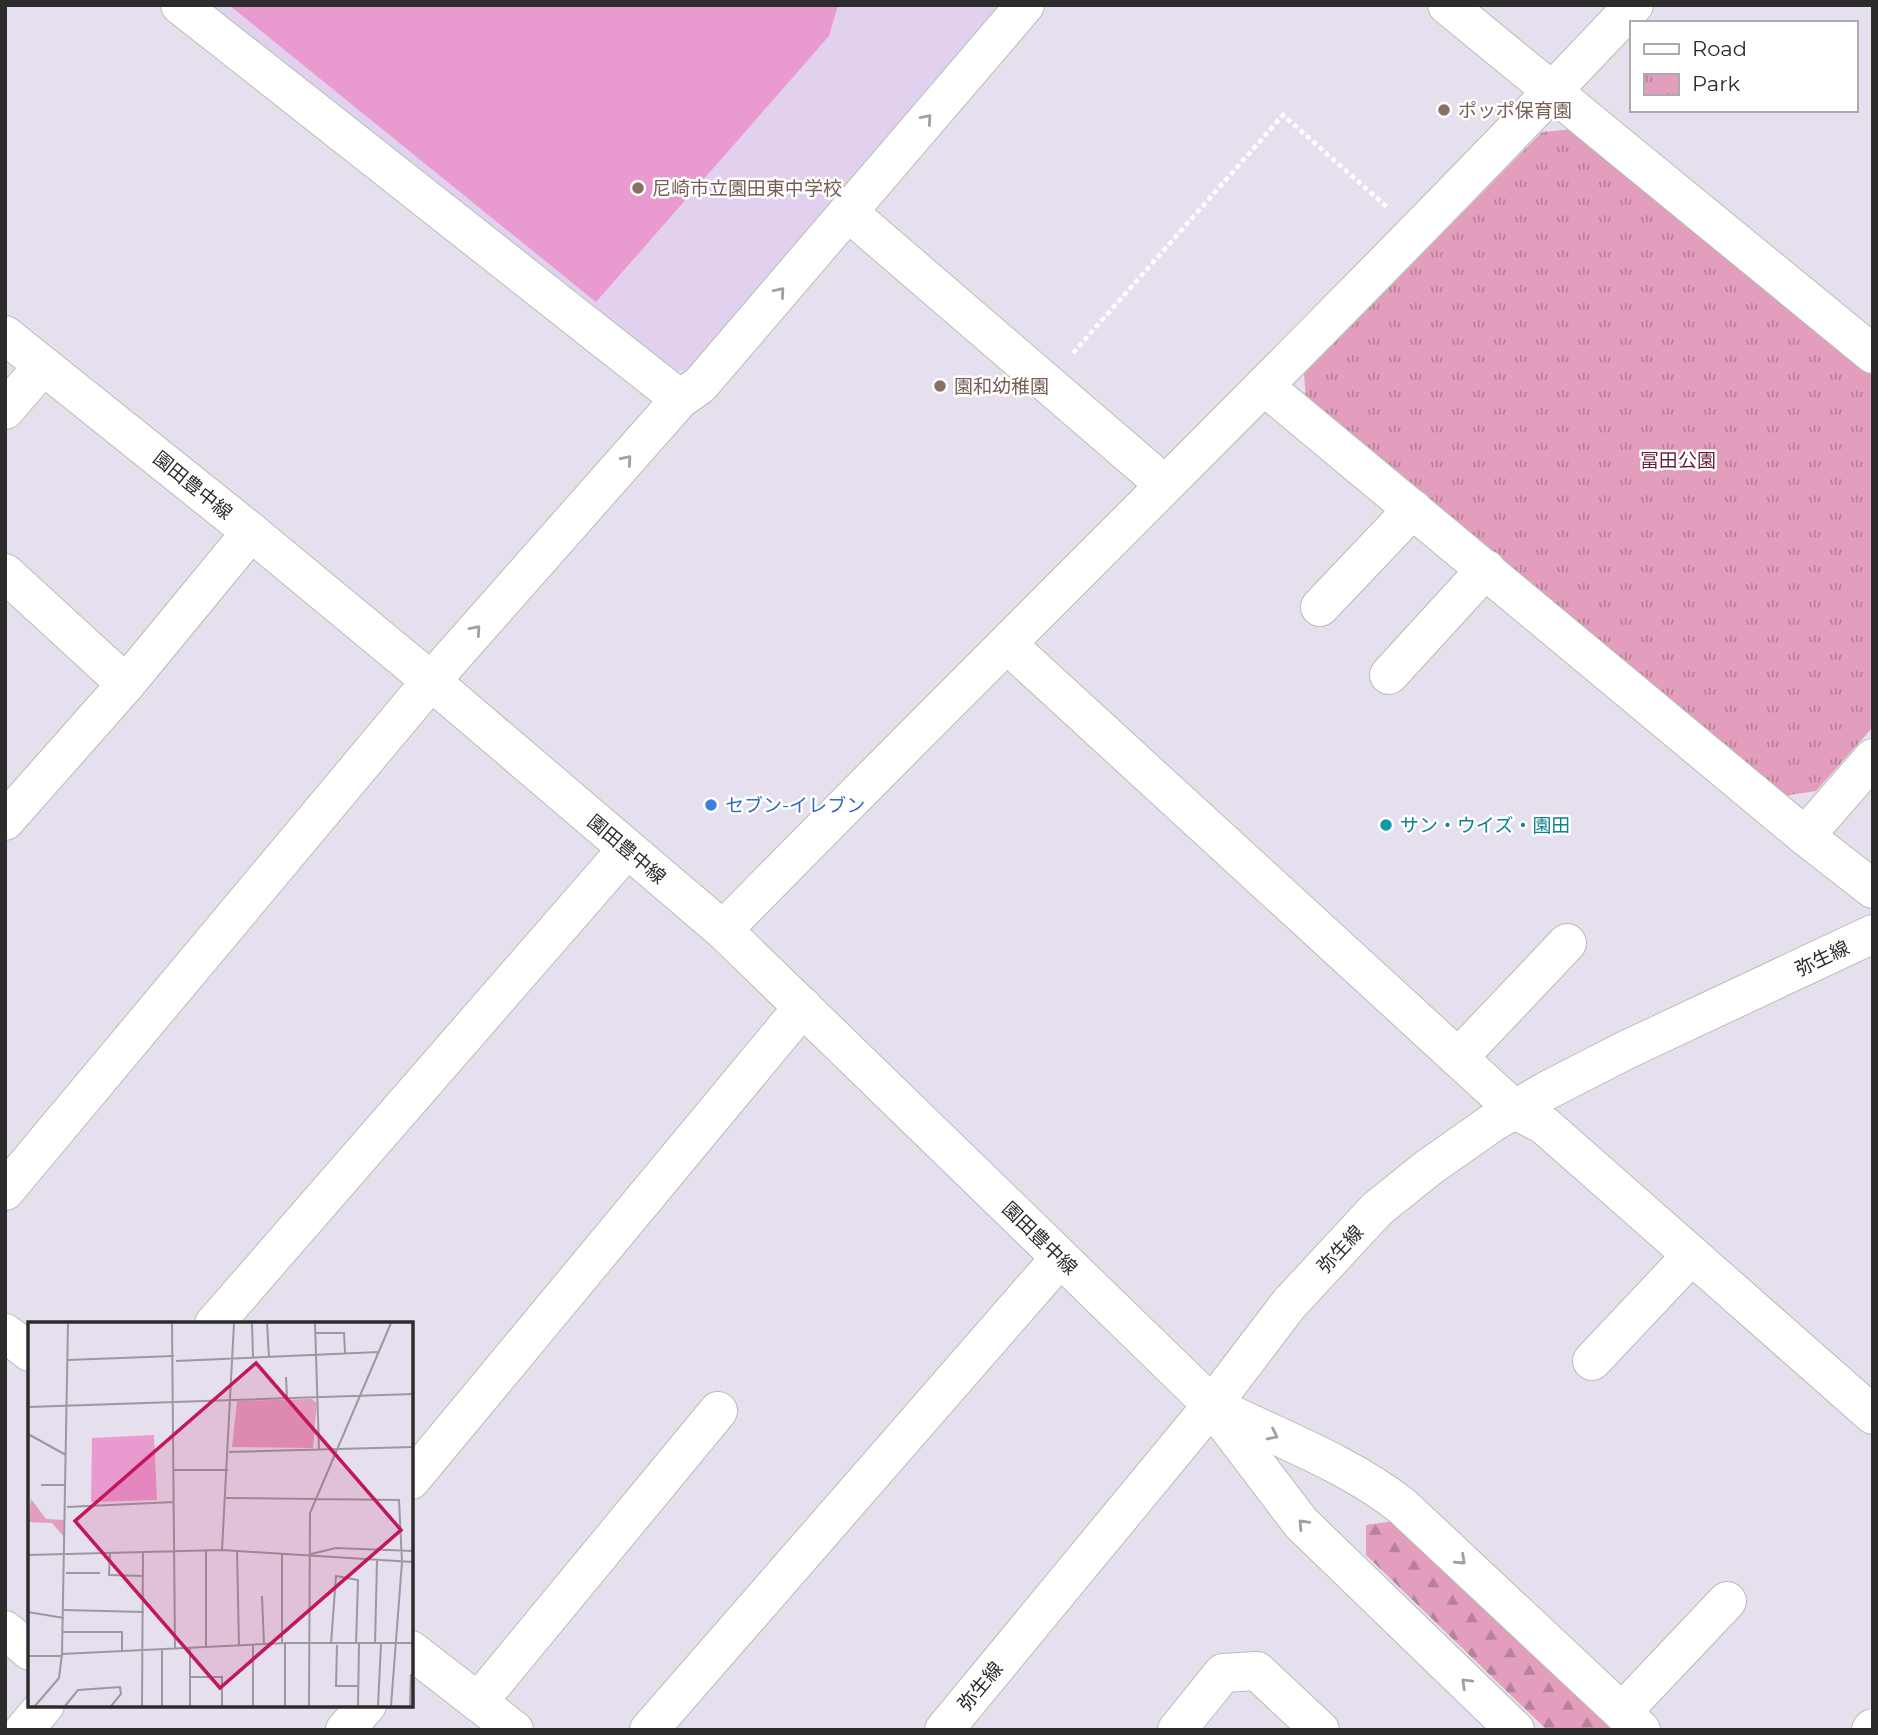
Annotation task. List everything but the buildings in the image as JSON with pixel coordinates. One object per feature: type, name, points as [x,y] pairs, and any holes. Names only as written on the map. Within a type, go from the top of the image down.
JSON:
[{"type":"street","points":[[180,5],[680,399]]},
{"type":"street","points":[[5,1191],[431,681],[680,399],[700,385],[1025,5]]},
{"type":"street","points":[[1447,5],[1873,354]]},
{"type":"street","points":[[723,930],[1264,386],[1552,93],[1634,5]]},
{"type":"street","points":[[848,212],[1164,484]]},
{"type":"street","name":"園田豊中線","points":[[5,335],[251,532],[431,681],[723,930],[1212,1405]]},
{"type":"street","points":[[5,410],[43,366]]},
{"type":"street","points":[[1264,386],[1805,836],[1873,889]]},
{"type":"street","points":[[1320,607],[1413,509]]},
{"type":"street","points":[[5,821],[126,684],[251,532]]},
{"type":"street","points":[[1389,675],[1486,569]]},
{"type":"street","points":[[5,573],[126,684]]},
{"type":"street","points":[[1008,645],[1515,1110],[1544,1125],[1873,1415]]},
{"type":"street","points":[[1805,836],[1873,758]]},
{"type":"street","points":[[216,1322],[627,849]]},
{"type":"street","name":"弥生線","points":[[944,1730],[1212,1405],[1289,1304],[1377,1209],[1428,1168],[1546,1091],[1626,1050],[1873,934]]},
{"type":"street","points":[[1458,1058],[1567,943]]},
{"type":"street","points":[[413,1478],[803,1007]]},
{"type":"street","points":[[1592,1361],[1692,1255]]},
{"type":"street","points":[[649,1730],[1060,1258]]},
{"type":"street","points":[[1212,1405],[1382,1490],[1631,1721],[1727,1601]]},
{"type":"street","points":[[1212,1405],[1301,1523],[1515,1730]]},
{"type":"street","points":[[478,1702],[718,1411]]},
{"type":"street","points":[[5,1630],[28,1649]]},
{"type":"street","points":[[413,1653],[514,1730]]},
{"type":"street","points":[[1177,1730],[1223,1673],[1257,1671],[1320,1730]]},
{"type":"street","points":[[24,1730],[43,1707]]},
{"type":"street","points":[[345,1730],[364,1707]]},
{"type":"path","points":[[1046,383],[1283,115],[1415,232]]},
{"type":"shaded area","name":"尼崎市立園田東中学校","points":[[199,5],[1003,5],[692,371],[659,370]]},
{"type":"shaded area","name":"尼崎市立園田東中学校","points":[[229,5],[838,5],[829,36],[596,302]]},
{"type":"green space","name":"冨田公園","points":[[1574,129],[1873,373],[1873,727],[1816,791],[1783,796],[1306,399],[1304,374],[1542,132]]},
{"type":"green space","points":[[1394,1521],[1615,1730],[1547,1730],[1366,1555],[1366,1525]]},
{"type":"place","name":"ポッポ保育園","points":[[1444,110]]},
{"type":"place","name":"尼崎市立園田東中学校","points":[[638,188]]},
{"type":"place","name":"園和幼稚園","points":[[940,386]]},
{"type":"place","name":"セブン-イレブン","points":[[711,805]]},
{"type":"place","name":"サン・ウイズ・園田","points":[[1386,825]]}]
